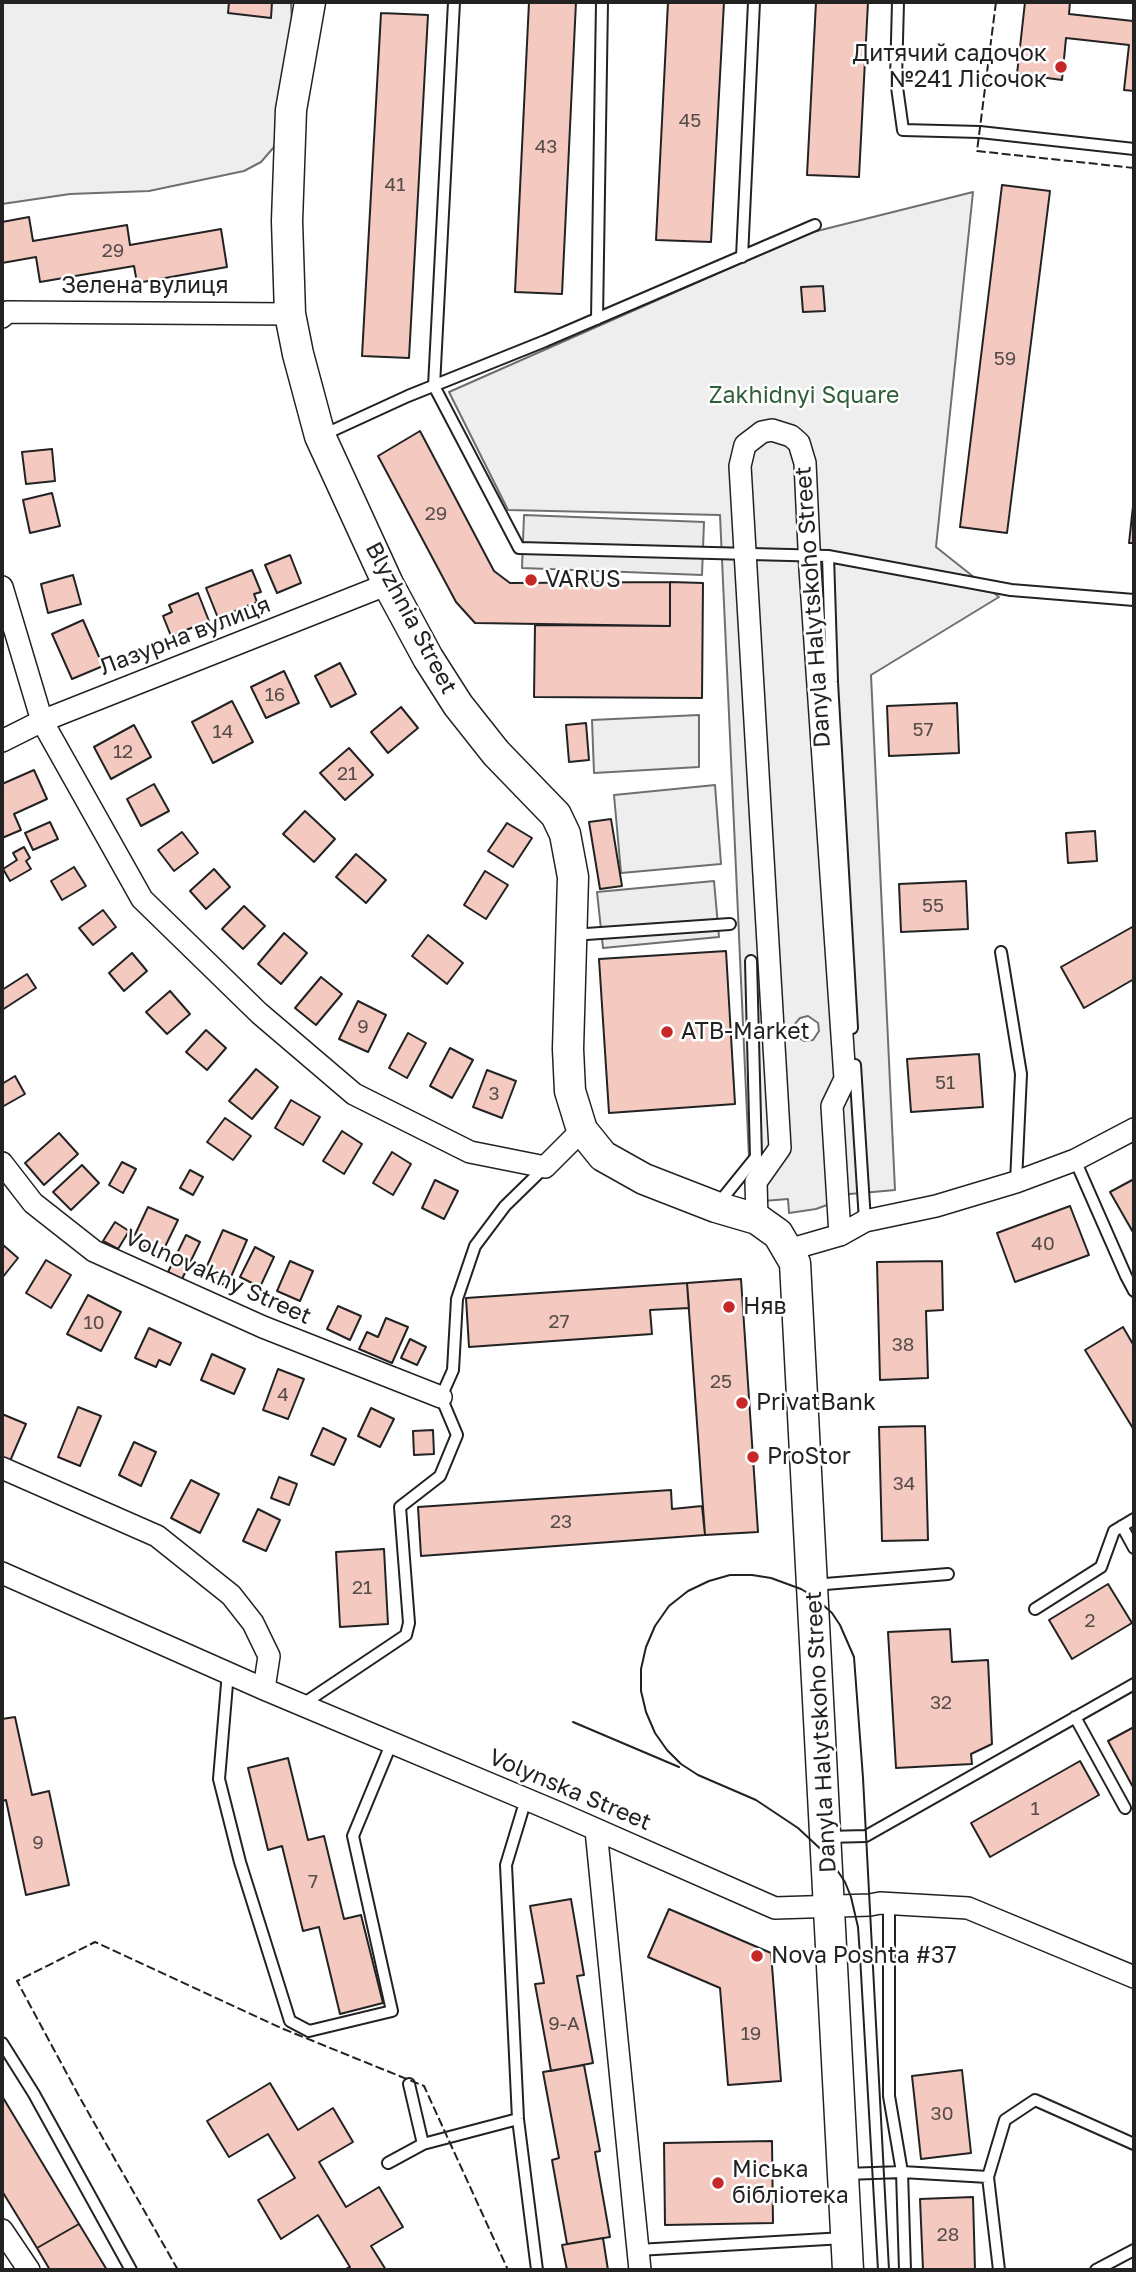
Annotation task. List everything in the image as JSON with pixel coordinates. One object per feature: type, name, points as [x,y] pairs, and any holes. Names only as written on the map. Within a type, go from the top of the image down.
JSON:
[{"type":"street","name":"Blyzhnia Street","points":[[310,2],[291,110],[287,221],[290,314],[298,354],[320,436],[388,584],[428,658],[458,705],[496,752],[556,815],[565,834],[573,877],[568,1049],[570,1091],[582,1130],[603,1156],[644,1179],[716,1207],[757,1219],[778,1234],[788,1250]]},
{"type":"street","name":"Зелена вулиця","points":[[2,317],[7,312],[290,314]]},
{"type":"street","name":"Danyla Halytskoho Street","points":[[757,1219],[756,1182],[780,1148],[741,455],[745,444],[752,437],[772,430],[791,436],[803,453],[819,555],[845,1079],[831,1106],[841,1235]]},
{"type":"street","name":"Лазурна вулиця","points":[[2,741],[42,721],[388,584]]},
{"type":"street","points":[[2,587],[42,721],[142,899],[258,1013],[354,1094],[470,1152],[545,1167],[582,1130]]},
{"type":"street","points":[[788,1250],[841,1235],[865,1221],[936,1206],[1016,1182],[1075,1160],[1134,1129]]},
{"type":"street","name":"Volnovakhy Street","points":[[2,1163],[33,1203],[94,1251],[263,1327],[442,1397]]},
{"type":"street","name":"Danyla Halytskoho Street","points":[[788,1250],[795,1263],[848,2270]]},
{"type":"street","points":[[2,1468],[157,1536],[231,1595],[253,1623],[269,1656],[264,1689]]},
{"type":"street","name":"Volynska Street","points":[[2,1573],[264,1689],[526,1799],[775,1908],[880,1903],[968,1908],[1134,1977]]},
{"type":"street","points":[[596,1830],[639,2260]]},
{"type":"street","points":[[2,2230],[29,2270]]},
{"type":"lane","points":[[454,2],[433,386],[519,548],[819,555],[1012,590],[1134,600]]},
{"type":"lane","points":[[597,319],[602,2]]},
{"type":"lane","points":[[741,257],[754,2]]},
{"type":"lane","points":[[898,2],[896,80],[903,130],[980,132],[1134,149]]},
{"type":"lane","points":[[320,436],[815,225]]},
{"type":"lane","points":[[819,555],[835,738],[865,1221]]},
{"type":"lane","points":[[570,935],[730,924]]},
{"type":"lane","points":[[1001,952],[1021,1074],[1016,1182]]},
{"type":"lane","points":[[716,1207],[756,1157],[751,961]]},
{"type":"lane","points":[[1075,1160],[1134,1291]]},
{"type":"lane","points":[[303,1704],[406,1635],[408,1622],[400,1507],[440,1476],[457,1435],[442,1397],[453,1370],[457,1299],[475,1246],[505,1206],[545,1167]]},
{"type":"lane","points":[[1035,1609],[1101,1567],[1114,1531],[1134,1519]]},
{"type":"lane","points":[[1122,1526],[1134,1548]]},
{"type":"lane","points":[[813,1585],[948,1574]]},
{"type":"lane","points":[[229,1672],[219,1779],[240,1862],[290,2021],[309,2031],[392,2011],[353,1836],[392,1742]]},
{"type":"lane","points":[[826,1837],[866,1836],[1134,1684]]},
{"type":"lane","points":[[1075,1717],[1125,1808]]},
{"type":"lane","points":[[526,1799],[506,1865],[518,2119],[537,2270]]},
{"type":"lane","points":[[889,1905],[889,2096],[902,2172],[905,2270]]},
{"type":"lane","points":[[2,2043],[34,2094],[131,2270]]},
{"type":"lane","points":[[409,2084],[423,2144]]},
{"type":"lane","points":[[999,2270],[988,2177],[1005,2120],[1035,2100],[1134,2144]]},
{"type":"lane","points":[[388,2163],[423,2144],[518,2119]]},
{"type":"lane","points":[[844,2174],[902,2172],[988,2177]]},
{"type":"lane","points":[[639,2260],[846,2238]]},
{"type":"lane","points":[[1097,2270],[1134,2250]]},
{"type":"green space","points":[[2,2],[291,2],[293,44],[274,147],[261,162],[244,171],[149,191],[70,194],[2,204]]},
{"type":"green space","name":"Zakhidnyi Square","points":[[973,192],[936,547],[999,597],[871,675],[895,1190],[862,1193],[856,1080],[833,1200],[816,1209],[789,1213],[788,1199],[751,1202],[720,515],[508,510],[449,392],[809,233]],"holes":[[[808,1016],[818,1023],[819,1031],[813,1040],[804,1041],[797,1037],[794,1025],[800,1018]]]},
{"type":"green space","points":[[699,715],[699,767],[594,773],[592,720]]},
{"type":"green space","points":[[715,785],[721,864],[621,873],[614,795]]},
{"type":"shaded area","points":[[524,515],[704,522],[702,575],[522,568]]},
{"type":"shaded area","points":[[714,881],[719,937],[603,948],[597,892]]},
{"type":"shaded area","points":[[856,1079],[862,1193],[837,1195],[832,1126]]},
{"type":"building","points":[[229,2],[272,2],[271,18],[228,13]]},
{"type":"building","points":[[529,2],[576,2],[562,294],[515,292]]},
{"type":"building","points":[[668,2],[724,2],[711,242],[656,240]]},
{"type":"building","points":[[816,2],[868,2],[859,177],[807,175]]},
{"type":"building","points":[[1025,2],[1070,2],[1069,14],[1133,21],[1134,13],[1134,91],[1124,90],[1129,45],[1066,38],[1062,80],[1017,74]]},
{"type":"building","points":[[381,13],[428,15],[409,358],[362,356]]},
{"type":"building","points":[[1002,185],[1050,191],[1007,533],[960,527]]},
{"type":"building","points":[[29,217],[33,241],[127,225],[130,245],[221,229],[227,267],[137,283],[134,266],[40,282],[36,257],[2,263],[2,222]]},
{"type":"building","points":[[823,286],[825,311],[803,312],[801,287]]},
{"type":"building","points":[[420,431],[494,571],[510,583],[670,582],[670,626],[475,623],[456,602],[378,456]]},
{"type":"building","points":[[52,449],[55,481],[26,484],[22,452]]},
{"type":"building","points":[[52,493],[60,526],[30,533],[23,500]]},
{"type":"building","points":[[1134,497],[1134,543],[1129,543]]},
{"type":"building","points":[[290,555],[301,583],[277,593],[265,565]]},
{"type":"building","points":[[252,570],[261,592],[254,594],[257,602],[218,618],[206,588]]},
{"type":"building","points":[[73,575],[81,604],[48,613],[41,584]]},
{"type":"building","points":[[670,582],[703,583],[702,698],[534,697],[535,625],[670,626]]},
{"type":"building","points":[[198,593],[209,621],[171,636],[163,616],[172,612],[169,605]]},
{"type":"building","points":[[83,620],[103,666],[72,679],[52,634]]},
{"type":"building","points":[[340,663],[356,694],[331,707],[315,676]]},
{"type":"building","points":[[284,671],[299,703],[266,718],[251,687]]},
{"type":"building","points":[[232,701],[253,742],[213,763],[192,722]]},
{"type":"building","points":[[957,703],[959,753],[889,756],[887,706]]},
{"type":"building","points":[[401,707],[418,728],[388,753],[371,732]]},
{"type":"building","points":[[586,723],[589,760],[569,762],[566,725]]},
{"type":"building","points":[[134,725],[151,757],[111,779],[94,747]]},
{"type":"building","points":[[349,748],[373,775],[345,800],[320,773]]},
{"type":"building","points":[[34,770],[47,799],[14,814],[21,830],[2,838],[2,784]]},
{"type":"building","points":[[154,784],[169,811],[141,826],[127,799]]},
{"type":"building","points":[[305,811],[335,839],[314,862],[283,834]]},
{"type":"building","points":[[611,819],[622,886],[600,889],[589,822]]},
{"type":"building","points":[[50,822],[58,839],[33,850],[25,833]]},
{"type":"building","points":[[507,823],[532,838],[513,867],[488,851]]},
{"type":"building","points":[[1095,831],[1097,861],[1068,863],[1066,833]]},
{"type":"building","points":[[182,832],[198,853],[174,871],[158,850]]},
{"type":"building","points":[[24,847],[30,858],[26,861],[31,869],[10,881],[3,869],[17,860],[13,853]]},
{"type":"building","points":[[356,854],[386,880],[366,903],[336,877]]},
{"type":"building","points":[[74,867],[86,886],[62,900],[51,881]]},
{"type":"building","points":[[214,869],[230,887],[206,909],[190,891]]},
{"type":"building","points":[[485,871],[508,885],[486,919],[464,905]]},
{"type":"building","points":[[966,881],[968,929],[901,932],[899,884]]},
{"type":"building","points":[[244,906],[265,926],[243,949],[222,929]]},
{"type":"building","points":[[103,910],[116,927],[93,945],[79,928]]},
{"type":"building","points":[[1134,926],[1134,979],[1084,1008],[1061,967]]},
{"type":"building","points":[[284,933],[307,953],[281,984],[258,964]]},
{"type":"building","points":[[428,935],[463,963],[447,984],[412,956]]},
{"type":"building","name":"ATB-Market","points":[[726,951],[735,1104],[609,1113],[599,959]]},
{"type":"building","points":[[132,953],[147,971],[124,991],[109,973]]},
{"type":"building","points":[[27,974],[36,988],[2,1010],[2,990]]},
{"type":"building","points":[[321,977],[342,994],[316,1025],[295,1008]]},
{"type":"building","points":[[170,991],[190,1014],[167,1034],[146,1012]]},
{"type":"building","points":[[358,1001],[386,1015],[368,1052],[339,1039]]},
{"type":"building","points":[[206,1030],[226,1048],[207,1070],[186,1052]]},
{"type":"building","points":[[408,1033],[426,1043],[407,1078],[389,1068]]},
{"type":"building","points":[[450,1048],[473,1060],[452,1098],[430,1086]]},
{"type":"building","points":[[979,1054],[983,1107],[911,1112],[907,1059]]},
{"type":"building","points":[[256,1069],[278,1087],[252,1119],[229,1101]]},
{"type":"building","points":[[487,1070],[516,1081],[502,1118],[473,1107]]},
{"type":"building","points":[[15,1076],[25,1094],[2,1107],[2,1084]]},
{"type":"building","points":[[291,1100],[320,1117],[303,1145],[275,1128]]},
{"type":"building","points":[[225,1118],[251,1136],[233,1160],[207,1142]]},
{"type":"building","points":[[342,1131],[362,1144],[344,1174],[323,1161]]},
{"type":"building","points":[[59,1133],[78,1154],[44,1185],[25,1163]]},
{"type":"building","points":[[392,1152],[411,1164],[393,1195],[373,1183]]},
{"type":"building","points":[[122,1162],[136,1169],[123,1193],[109,1185]]},
{"type":"building","points":[[82,1165],[99,1183],[71,1210],[53,1192]]},
{"type":"building","points":[[190,1170],[203,1177],[193,1195],[180,1188]]},
{"type":"building","points":[[1134,1179],[1134,1234],[1110,1192]]},
{"type":"building","points":[[435,1180],[458,1191],[444,1219],[422,1208]]},
{"type":"building","points":[[1070,1206],[1089,1255],[1015,1282],[997,1233]]},
{"type":"building","points":[[148,1207],[178,1220],[161,1255],[132,1241]]},
{"type":"building","points":[[115,1222],[129,1231],[118,1249],[103,1241]]},
{"type":"building","points":[[223,1230],[247,1240],[227,1286],[203,1275]]},
{"type":"building","points":[[186,1235],[200,1242],[182,1279],[168,1272]]},
{"type":"building","points":[[2,1244],[18,1258],[2,1278]]},
{"type":"building","points":[[255,1247],[274,1257],[260,1287],[240,1277]]},
{"type":"building","points":[[46,1260],[71,1275],[51,1308],[26,1293]]},
{"type":"building","points":[[290,1261],[313,1271],[300,1301],[277,1291]]},
{"type":"building","points":[[942,1261],[943,1310],[926,1311],[928,1378],[880,1380],[877,1262]]},
{"type":"building","points":[[741,1279],[758,1532],[705,1535],[687,1283]]},
{"type":"building","points":[[687,1283],[689,1308],[650,1310],[652,1334],[469,1347],[466,1298]]},
{"type":"building","points":[[88,1295],[121,1312],[101,1351],[67,1334]]},
{"type":"building","points":[[338,1306],[361,1316],[350,1340],[327,1329]]},
{"type":"building","points":[[386,1318],[408,1327],[392,1363],[359,1349],[367,1332],[378,1337]]},
{"type":"building","points":[[1123,1327],[1134,1346],[1134,1430],[1085,1350]]},
{"type":"building","points":[[149,1328],[181,1343],[170,1365],[159,1360],[156,1367],[135,1358]]},
{"type":"building","points":[[410,1339],[426,1347],[417,1365],[401,1358]]},
{"type":"building","points":[[212,1354],[245,1369],[234,1394],[201,1380]]},
{"type":"building","points":[[278,1369],[304,1379],[288,1419],[263,1410]]},
{"type":"building","points":[[78,1407],[101,1416],[80,1466],[58,1457]]},
{"type":"building","points":[[371,1408],[394,1419],[380,1447],[358,1436]]},
{"type":"building","points":[[2,1414],[26,1424],[10,1461],[2,1457]]},
{"type":"building","points":[[925,1426],[928,1540],[882,1541],[879,1427]]},
{"type":"building","points":[[323,1428],[346,1439],[334,1465],[311,1455]]},
{"type":"building","points":[[433,1430],[434,1454],[414,1455],[413,1431]]},
{"type":"building","points":[[134,1442],[156,1452],[141,1486],[119,1475]]},
{"type":"building","points":[[279,1477],[297,1484],[289,1505],[271,1498]]},
{"type":"building","points":[[191,1480],[219,1494],[200,1533],[171,1518]]},
{"type":"building","points":[[671,1490],[672,1509],[702,1506],[705,1535],[421,1556],[418,1507]]},
{"type":"building","points":[[258,1509],[280,1520],[266,1551],[243,1541]]},
{"type":"building","points":[[384,1549],[388,1624],[340,1627],[336,1552]]},
{"type":"building","points":[[1108,1584],[1132,1623],[1072,1659],[1049,1620]]},
{"type":"building","points":[[950,1629],[952,1662],[988,1660],[992,1744],[971,1754],[972,1764],[896,1768],[888,1632]]},
{"type":"building","points":[[15,1717],[32,1795],[49,1791],[69,1885],[26,1895],[6,1800],[2,1801],[2,1719]]},
{"type":"building","points":[[1134,1727],[1134,1789],[1108,1741]]},
{"type":"building","points":[[288,1758],[308,1840],[324,1836],[344,1919],[361,1915],[383,2003],[340,2014],[319,1927],[303,1931],[282,1846],[268,1850],[248,1768]]},
{"type":"building","points":[[1080,1761],[1099,1795],[990,1857],[971,1823]]},
{"type":"building","points":[[571,1899],[584,1975],[577,1976],[593,2063],[551,2071],[535,1984],[544,1983],[530,1906]]},
{"type":"building","points":[[669,1909],[771,1953],[781,2081],[728,2085],[720,1988],[648,1957]]},
{"type":"building","points":[[584,2065],[600,2151],[595,2152],[610,2237],[567,2244],[552,2160],[559,2158],[543,2072]]},
{"type":"building","points":[[962,2070],[971,2153],[921,2159],[912,2076]]},
{"type":"building","points":[[270,2083],[298,2130],[333,2108],[353,2142],[319,2162],[346,2207],[379,2187],[403,2227],[371,2246],[386,2270],[344,2270],[350,2267],[318,2215],[281,2239],[258,2200],[295,2178],[268,2134],[229,2157],[207,2121]]},
{"type":"building","points":[[2,2096],[79,2224],[37,2248],[2,2191]]},
{"type":"building","name":"Міська бібліотека","points":[[772,2141],[773,2223],[665,2225],[664,2143]]},
{"type":"building","points":[[973,2197],[975,2270],[923,2270],[920,2199]]},
{"type":"building","points":[[79,2224],[107,2270],[50,2270],[37,2248]]},
{"type":"building","points":[[603,2238],[608,2270],[567,2270],[562,2245]]},
{"type":"tram line","points":[[878,2270],[858,1927],[845,1882],[827,1855],[798,1828],[756,1800],[698,1775],[681,1764],[655,1733],[641,1691],[641,1669],[646,1647],[655,1626],[669,1606],[688,1591],[730,1575],[771,1578],[813,1596],[832,1613],[854,1657],[889,2270]]},
{"type":"tram line","points":[[573,1722],[679,1767]]},
{"type":"fence","points":[[996,2],[977,151],[1134,168]]},
{"type":"fence","points":[[178,2270],[17,1981],[95,1942],[281,2028],[424,2086],[508,2270]]},
{"type":"place","name":"Дитячий садочок №241 Лісочок","points":[[1061,67]]},
{"type":"place","name":"VARUS","points":[[531,580]]},
{"type":"place","name":"ATB-Market","points":[[667,1032]]},
{"type":"place","name":"Няв","points":[[729,1307]]},
{"type":"place","name":"PrivatBank","points":[[742,1403]]},
{"type":"place","name":"ProStor","points":[[753,1457]]},
{"type":"place","name":"Nova Poshta #37","points":[[757,1956]]},
{"type":"place","name":"Міська бібліотека","points":[[718,2183]]}]
